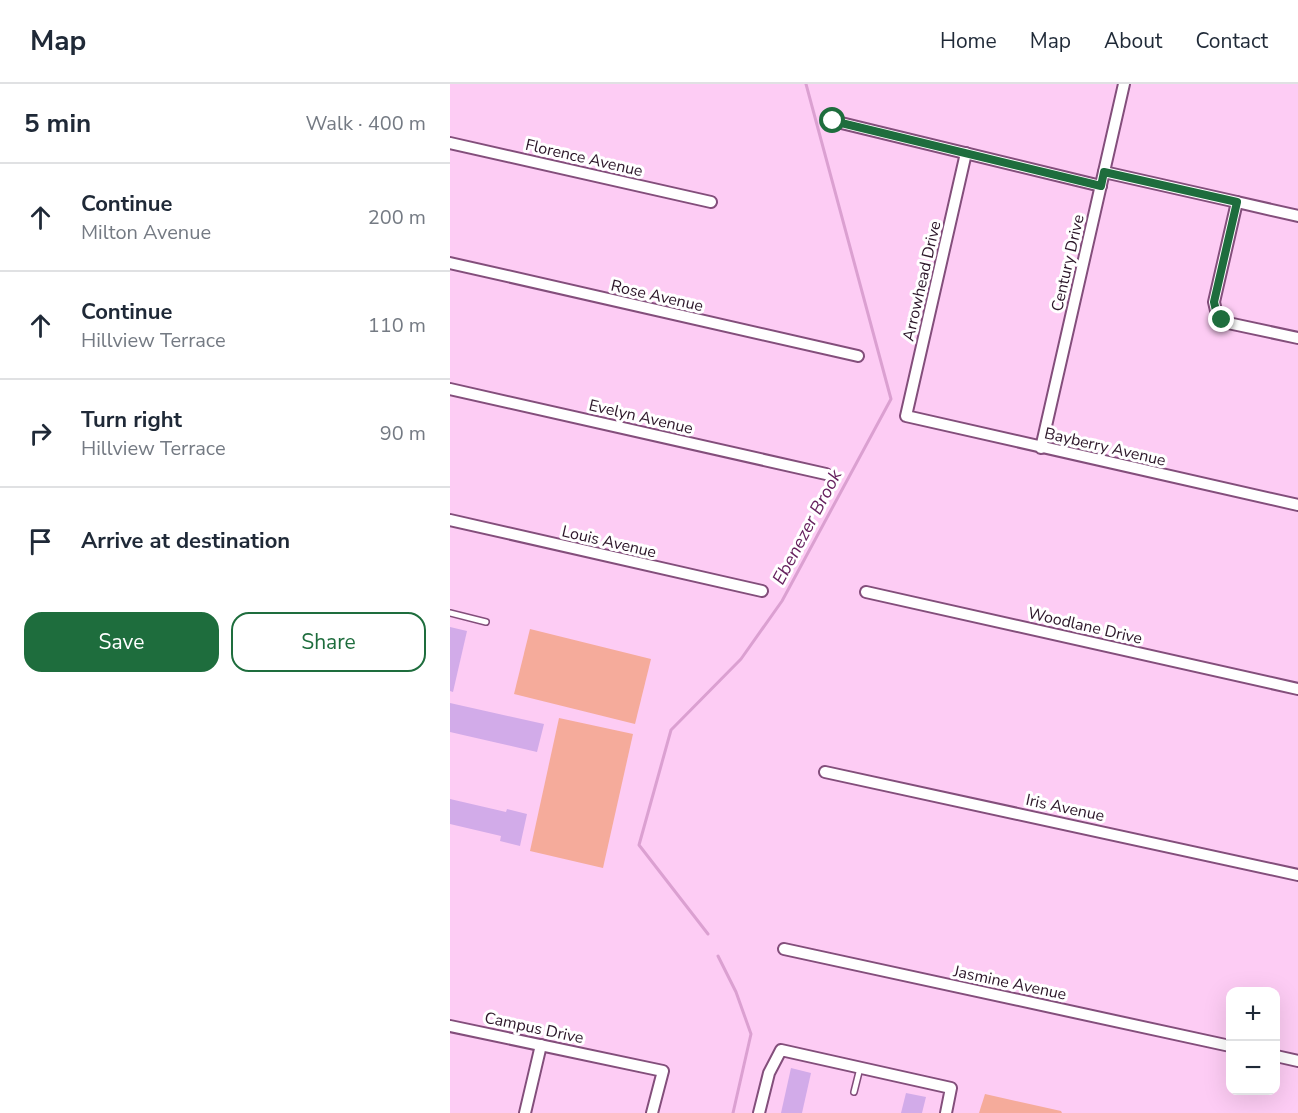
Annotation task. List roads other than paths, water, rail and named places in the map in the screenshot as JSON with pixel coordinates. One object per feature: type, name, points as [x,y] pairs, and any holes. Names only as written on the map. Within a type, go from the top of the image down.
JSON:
[{"type":"street","name":"Century Drive","points":[[1041,448],[1124,84]]},
{"type":"street","points":[[833,121],[1101,186]]},
{"type":"street","name":"Florence Avenue","points":[[450,143],[711,202]]},
{"type":"street","name":"Arrowhead Drive","points":[[906,416],[966,153]]},
{"type":"street","points":[[1104,172],[1298,216]]},
{"type":"street","points":[[1237,202],[1214,302],[1217,315],[1228,323],[1298,338]]},
{"type":"street","name":"Rose Avenue","points":[[450,263],[858,356]]},
{"type":"street","name":"Evelyn Avenue","points":[[450,389],[826,474]]},
{"type":"street","name":"Bayberry Avenue","points":[[906,416],[1298,505]]},
{"type":"street","name":"Louis Avenue","points":[[450,520],[762,591]]},
{"type":"street","name":"Woodlane Drive","points":[[866,592],[1298,689]]},
{"type":"street","name":"Iris Avenue","points":[[825,772],[1298,875]]},
{"type":"street","name":"Jasmine Avenue","points":[[784,949],[1226,1045]]},
{"type":"street","name":"Campus Drive","points":[[450,1026],[663,1071],[652,1113]]},
{"type":"street","points":[[525,1113],[541,1045]]},
{"type":"street","points":[[759,1113],[769,1073],[781,1050],[951,1088],[946,1113]]},
{"type":"street","points":[[1280,1057],[1298,1062]]},
{"type":"lane","points":[[450,613],[486,622]]},
{"type":"lane","points":[[854,1092],[860,1068]]},
{"type":"waterway","name":"Ebenezer Brook","points":[[708,934],[639,845],[671,730],[741,659],[782,601],[891,399],[806,84]]},
{"type":"waterway","name":"Ebenezer Brook","points":[[718,956],[736,992],[751,1034],[733,1113]]}]
